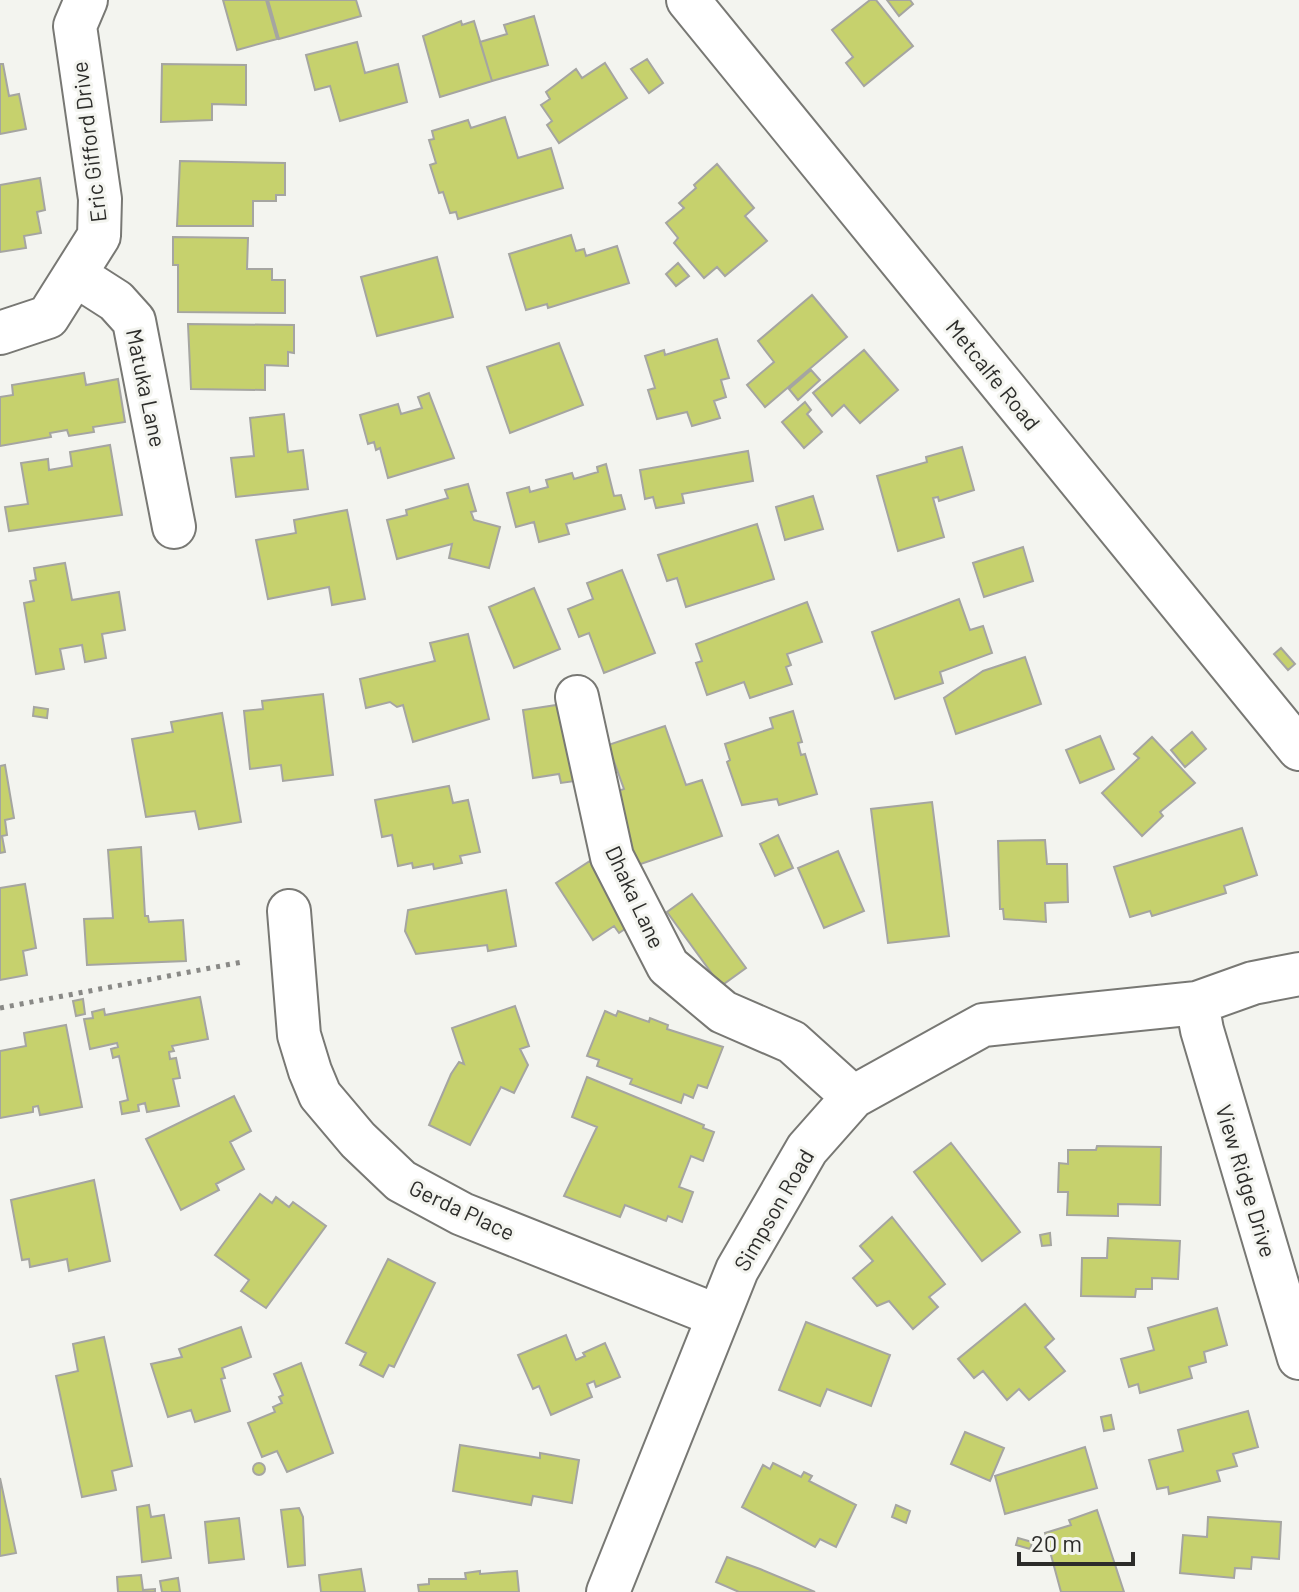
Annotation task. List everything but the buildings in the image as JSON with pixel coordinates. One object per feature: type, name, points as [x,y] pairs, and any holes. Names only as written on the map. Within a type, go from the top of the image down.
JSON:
[{"type":"street","name":"Eric Gifford Drive","points":[[0,333],[48,317],[77,276],[99,236],[100,199],[75,26],[86,0]]},
{"type":"street","name":"Metcalfe Road","points":[[688,0],[1299,749]]},
{"type":"street","name":"Matuka Lane","points":[[77,276],[116,301],[134,321],[174,527]]},
{"type":"street","name":"Dhaka Lane","points":[[577,697],[612,857],[668,966],[723,1012],[792,1042],[853,1097]]},
{"type":"street","name":"Gerda Place","points":[[289,911],[299,1035],[315,1083],[320,1095],[358,1140],[401,1181],[462,1214],[718,1316]]},
{"type":"street","name":"Simpson Road","points":[[608,1592],[737,1270],[807,1149],[853,1097],[983,1025],[1197,1003],[1253,983],[1299,974]]},
{"type":"street","name":"View Ridge Drive","points":[[1197,1003],[1202,1030],[1299,1358]]},
{"type":"path","points":[[0,1008],[242,962]]}]
